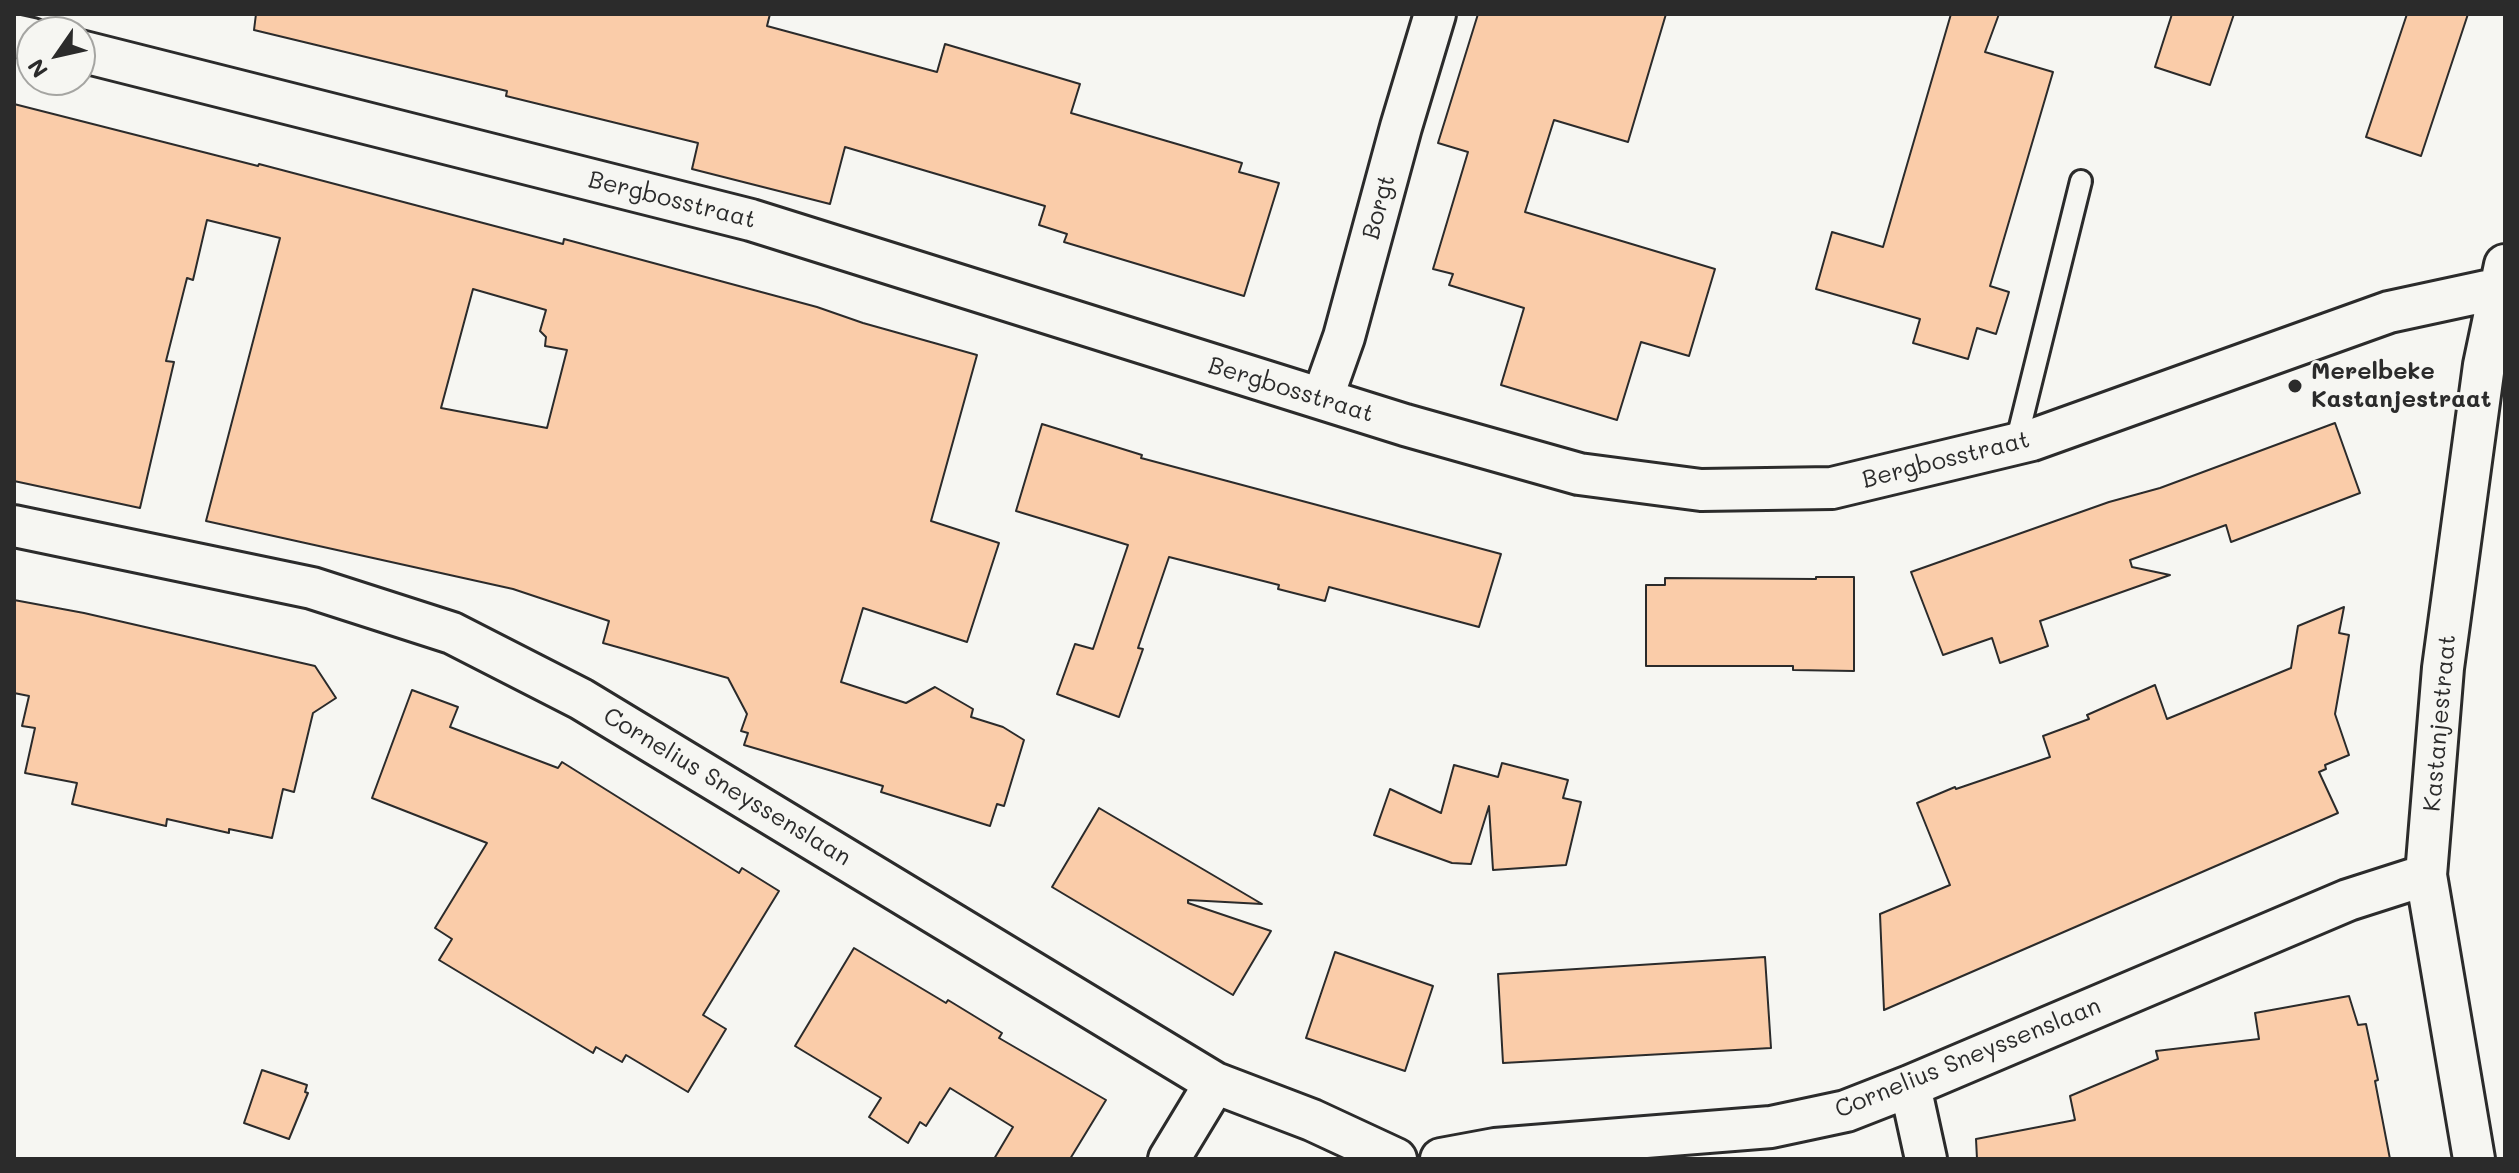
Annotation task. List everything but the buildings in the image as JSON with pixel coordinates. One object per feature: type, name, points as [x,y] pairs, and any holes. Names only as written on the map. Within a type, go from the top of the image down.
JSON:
[{"type":"street","name":"Borgt","points":[[1322,399],[1344,337],[1435,14]]},
{"type":"street","name":"Bergbosstraat","points":[[96,55],[751,220],[1322,399],[1579,474],[1701,490],[1832,488],[2016,443],[2389,312],[2503,279]]},
{"type":"street","name":"Kastanjestraat","points":[[2474,1159],[2426,875],[2443,668],[2484,365],[2503,279]]},
{"type":"street","name":"Cornelius Sneyssenslaan","points":[[14,526],[312,588],[452,633],[581,699],[1215,1083],[1312,1120],[1396,1159]]},
{"type":"street","name":"Cornelius Sneyssenslaan","points":[[1441,1159],[1495,1149],[1771,1127],[1846,1111],[2348,900],[2426,875]]},
{"type":"street","points":[[1169,1159],[1215,1083]]},
{"type":"street","points":[[1910,1086],[1926,1159]]},
{"type":"lane","points":[[2016,443],[2081,181]]},
{"type":"place","name":"Merelbeke Kastanjestraat","points":[[2295,386]]}]
